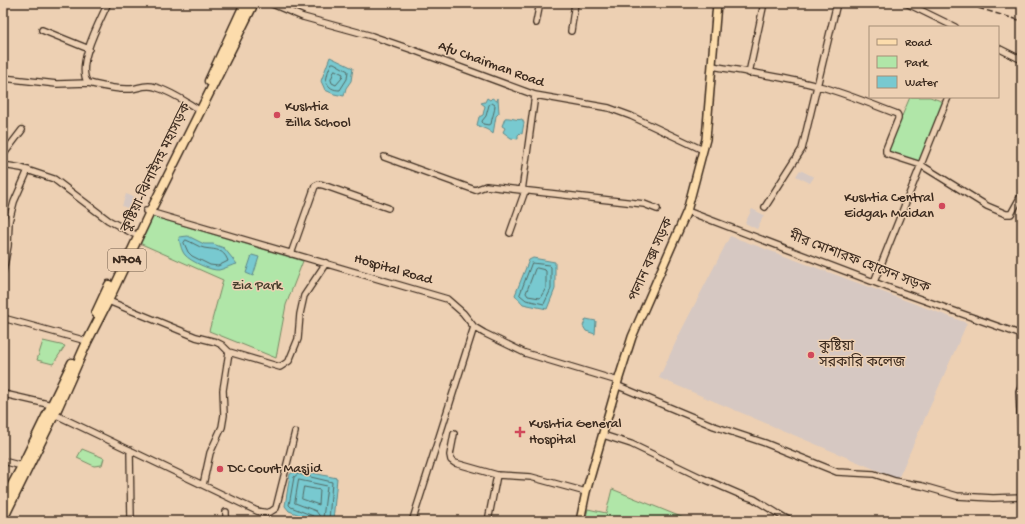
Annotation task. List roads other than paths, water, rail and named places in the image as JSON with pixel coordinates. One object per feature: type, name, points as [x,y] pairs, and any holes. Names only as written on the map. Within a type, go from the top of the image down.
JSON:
[{"type":"highway","name":"কুষ্টিয়া-ঝিনাইদহ মহাসড়ক","points":[[177,153],[196,108],[245,3]]},
{"type":"highway","name":"কুষ্টিয়া-ঝিনাইদহ মহাসড়ক","points":[[3,502],[87,342],[128,251],[254,3]]},
{"type":"highway","name":"কুষ্টিয়া-ঝিনাইদহ মহাসড়ক","points":[[128,251],[134,234],[148,211]]},
{"type":"highway","name":"কুষ্টিয়া-ঝিনাইদহ মহাসড়ক","points":[[3,519],[83,340],[105,300]]},
{"type":"main road","name":"পলান বক্স সড়ক","points":[[580,521],[586,492],[617,383],[632,337],[687,211],[706,139],[717,3]]},
{"type":"street","points":[[88,83],[84,73],[88,49],[108,3]]},
{"type":"street","name":"Afu Chairman Road","points":[[270,3],[303,17],[372,36],[413,50],[535,95],[609,108],[632,116],[703,150]]},
{"type":"street","points":[[536,23],[540,3]]},
{"type":"street","points":[[571,31],[575,3]]},
{"type":"street","points":[[749,73],[764,3]]},
{"type":"street","points":[[765,207],[802,149],[837,3]]},
{"type":"street","points":[[906,3],[953,26]]},
{"type":"street","points":[[42,30],[88,49]]},
{"type":"street","points":[[999,48],[1022,60]]},
{"type":"street","points":[[712,66],[817,86],[847,95],[897,114],[898,119],[886,146],[887,154],[921,165],[987,206],[1006,214],[1011,214],[1022,194]]},
{"type":"street","points":[[3,78],[57,84],[88,83],[115,88],[154,86],[196,108]]},
{"type":"street","points":[[510,233],[523,191],[535,95]]},
{"type":"street","points":[[874,282],[948,98]]},
{"type":"street","points":[[3,154],[22,130]]},
{"type":"street","points":[[384,157],[475,190],[486,186],[644,204],[657,209]]},
{"type":"street","points":[[3,165],[28,170],[54,179],[108,220],[134,234]]},
{"type":"street","points":[[3,271],[8,246],[9,221],[14,202],[28,170]]},
{"type":"street","points":[[291,254],[315,186],[319,184],[388,208]]},
{"type":"street","name":"Hospital Road","points":[[148,211],[447,299],[463,313],[474,327],[525,353],[617,383],[714,426],[837,472],[874,474],[895,481],[922,486],[957,496],[993,498],[1022,497]]},
{"type":"street","name":"মীর মোশারফ হোসেন সড়ক","points":[[687,211],[1022,336]]},
{"type":"street","points":[[105,300],[196,337],[216,342],[229,352],[280,367],[289,361],[298,339],[300,314],[304,296],[326,263]]},
{"type":"street","points":[[3,318],[83,340]]},
{"type":"street","points":[[413,519],[474,327]]},
{"type":"street","points":[[203,485],[210,453],[222,427],[224,415],[224,390],[229,352]]},
{"type":"street","points":[[1022,385],[1020,392],[1022,450]]},
{"type":"street","points":[[4,394],[52,410],[130,450],[257,511],[265,513],[271,513],[276,508],[295,432]]},
{"type":"street","points":[[454,434],[450,456],[451,460],[455,463],[497,475],[531,477],[586,492]]},
{"type":"street","points":[[603,435],[631,444],[739,494],[754,499],[790,521]]},
{"type":"street","points":[[130,450],[131,521]]},
{"type":"street","points":[[3,461],[22,466]]},
{"type":"street","points":[[488,521],[497,475]]},
{"type":"street","points":[[226,512],[226,521]]},
{"type":"water","points":[[330,57],[353,68],[351,81],[346,88],[344,96],[325,90],[321,81]]},
{"type":"water","points":[[487,98],[490,100],[492,98],[497,101],[498,98],[499,113],[496,116],[493,134],[477,125],[479,117],[483,115],[485,106],[481,103],[485,102]]},
{"type":"water","points":[[505,118],[518,120],[522,119],[524,123],[522,134],[520,133],[518,135],[518,139],[511,138],[503,132],[505,128],[502,126]]},
{"type":"water","points":[[188,236],[204,244],[213,244],[224,248],[237,264],[215,270],[196,263],[185,255],[181,246],[179,237]]},
{"type":"water","points":[[252,255],[259,257],[253,276],[246,273]]},
{"type":"water","points":[[533,258],[555,262],[555,289],[547,309],[523,304],[515,295],[529,260]]},
{"type":"water","points":[[586,319],[596,321],[595,334],[586,331],[583,326]]},
{"type":"water","points":[[298,470],[337,478],[333,521],[316,521],[289,511],[285,506],[290,474]]},
{"type":"railway","points":[[961,3],[1022,21]]},
{"type":"place","name":"Kushtia Zilla School","points":[[277,115]]},
{"type":"place","name":"Kushtia Central Eidgah Maidan","points":[[942,206]]},
{"type":"place","name":"কুষ্টিয়া সরকারি কলেজ","points":[[811,355]]},
{"type":"place","name":"Kushtia General Hospital","points":[[520,432]]},
{"type":"place","name":"DC Court Masjid","points":[[220,469]]},
{"type":"park label","name":"Zia Park","points":[[257,286]]}]
